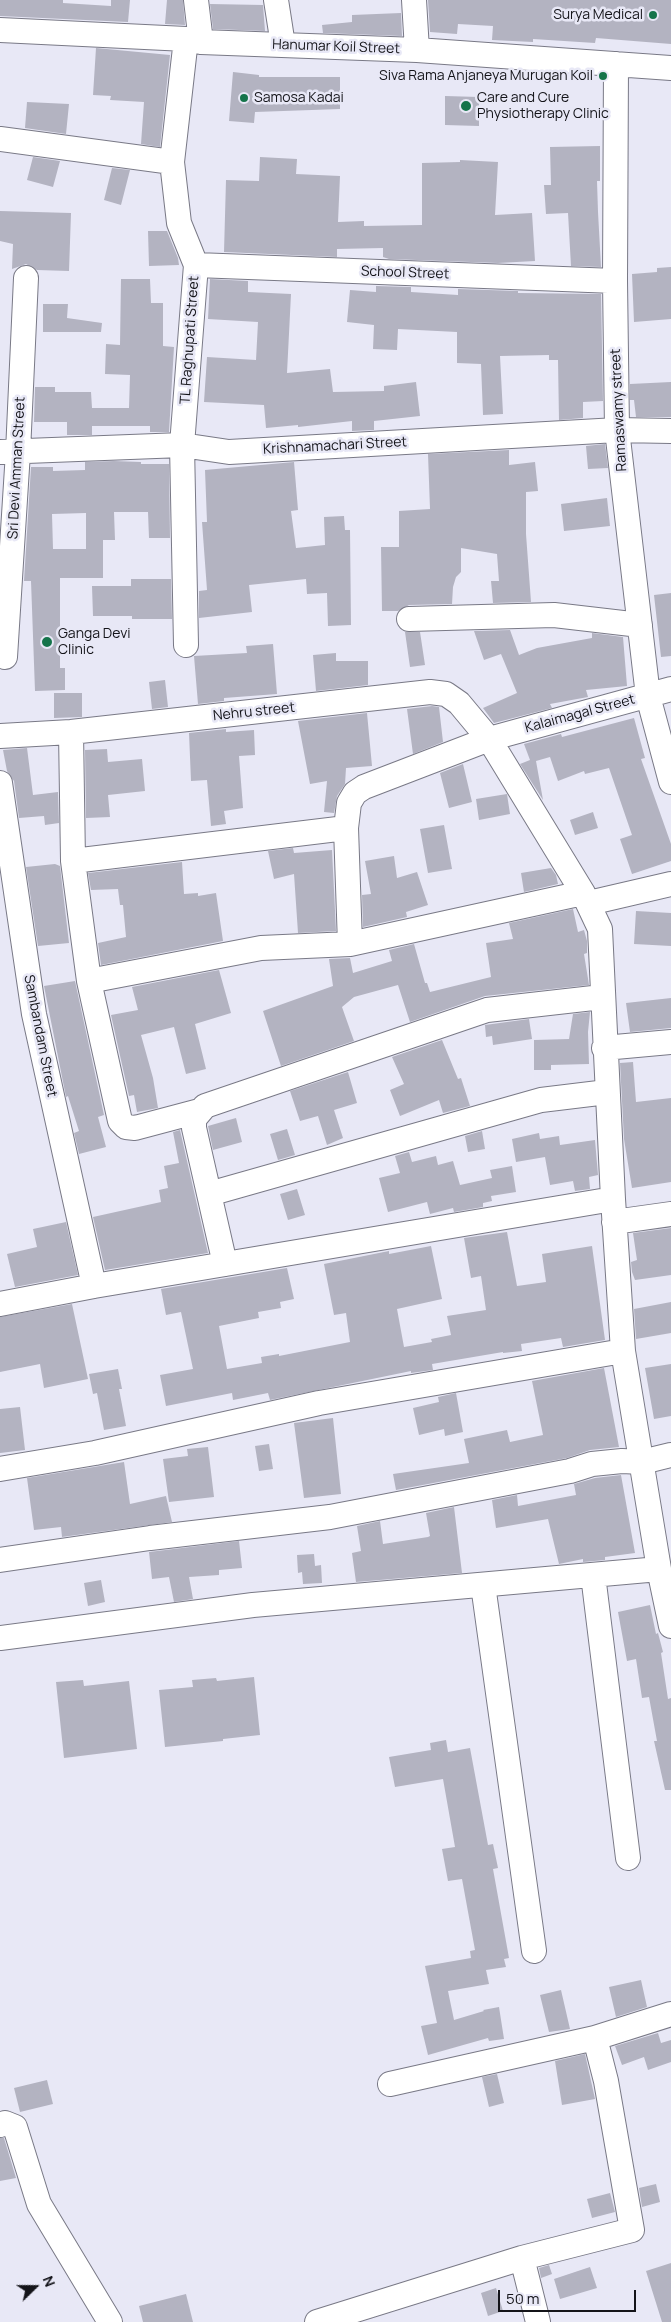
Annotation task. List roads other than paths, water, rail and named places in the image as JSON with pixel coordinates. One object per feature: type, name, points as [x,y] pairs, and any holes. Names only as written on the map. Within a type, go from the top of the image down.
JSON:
[{"type":"street","name":"TL Raghupati Street","points":[[186,645],[182,445],[196,265],[179,223],[172,162],[194,41],[196,0]]},
{"type":"street","points":[[276,0],[282,45]]},
{"type":"street","points":[[414,0],[417,50]]},
{"type":"street","name":"Hanumar Koil Street","points":[[0,30],[194,41],[417,50],[671,68]]},
{"type":"street","name":"Ramaswamy street","points":[[616,64],[615,281],[617,430],[648,696],[671,782]]},
{"type":"street","points":[[0,139],[172,162]]},
{"type":"street","name":"School Street","points":[[196,265],[615,281]]},
{"type":"street","name":"Sri Devi Amman Street","points":[[5,657],[9,452],[26,278]]},
{"type":"street","name":"Krishnamachari Street","points":[[9,452],[182,445],[229,452],[617,430],[671,431]]},
{"type":"street","points":[[409,619],[554,614],[640,625]]},
{"type":"street","name":"Kalaimagal Street","points":[[350,944],[346,828],[349,803],[355,794],[364,787],[489,739],[671,689]]},
{"type":"street","name":"Nehru street","points":[[0,736],[71,732],[430,692],[446,694],[459,703],[489,739],[586,898],[600,929],[604,1048],[623,1351],[658,1569],[671,1626]]},
{"type":"street","points":[[71,732],[73,861],[89,981],[120,1121],[126,1127],[134,1128],[199,1111]]},
{"type":"street","name":"Sambandam Street","points":[[0,783],[34,1014],[94,1286]]},
{"type":"street","points":[[73,861],[346,828]]},
{"type":"street","points":[[89,981],[261,948],[350,944],[586,898],[671,884]]},
{"type":"street","points":[[226,1264],[194,1128],[194,1118],[205,1106],[487,1010],[602,997]]},
{"type":"street","points":[[604,1048],[671,1042]]},
{"type":"street","points":[[209,1194],[541,1100],[607,1092]]},
{"type":"street","points":[[0,1304],[226,1264],[613,1211],[671,1214]]},
{"type":"street","points":[[0,1470],[95,1452],[319,1403],[623,1351]]},
{"type":"street","points":[[0,1560],[150,1538],[330,1517],[570,1472],[592,1464],[622,1461],[642,1462],[671,1455]]},
{"type":"street","points":[[0,1638],[253,1605],[658,1569]]},
{"type":"street","points":[[593,1575],[628,1858]]},
{"type":"street","points":[[483,1585],[534,1951]]},
{"type":"street","points":[[390,2084],[595,2038],[671,2014]]},
{"type":"street","points":[[318,2322],[522,2258],[632,2230],[606,2081],[595,2038]]},
{"type":"street","points":[[0,2125],[5,2124],[15,2127],[39,2204],[110,2322]]},
{"type":"street","points":[[522,2258],[538,2322]]},
{"type":"place","name":"Surya Medical","points":[[653,15]]},
{"type":"place","name":"Siva Rama Anjaneya Murugan Koil","points":[[603,76]]},
{"type":"place","name":"Samosa Kadai","points":[[244,98]]},
{"type":"place","name":"Care and Cure Physiotherapy Clinic","points":[[466,106]]},
{"type":"place","name":"Ganga Devi Clinic","points":[[47,642]]}]
